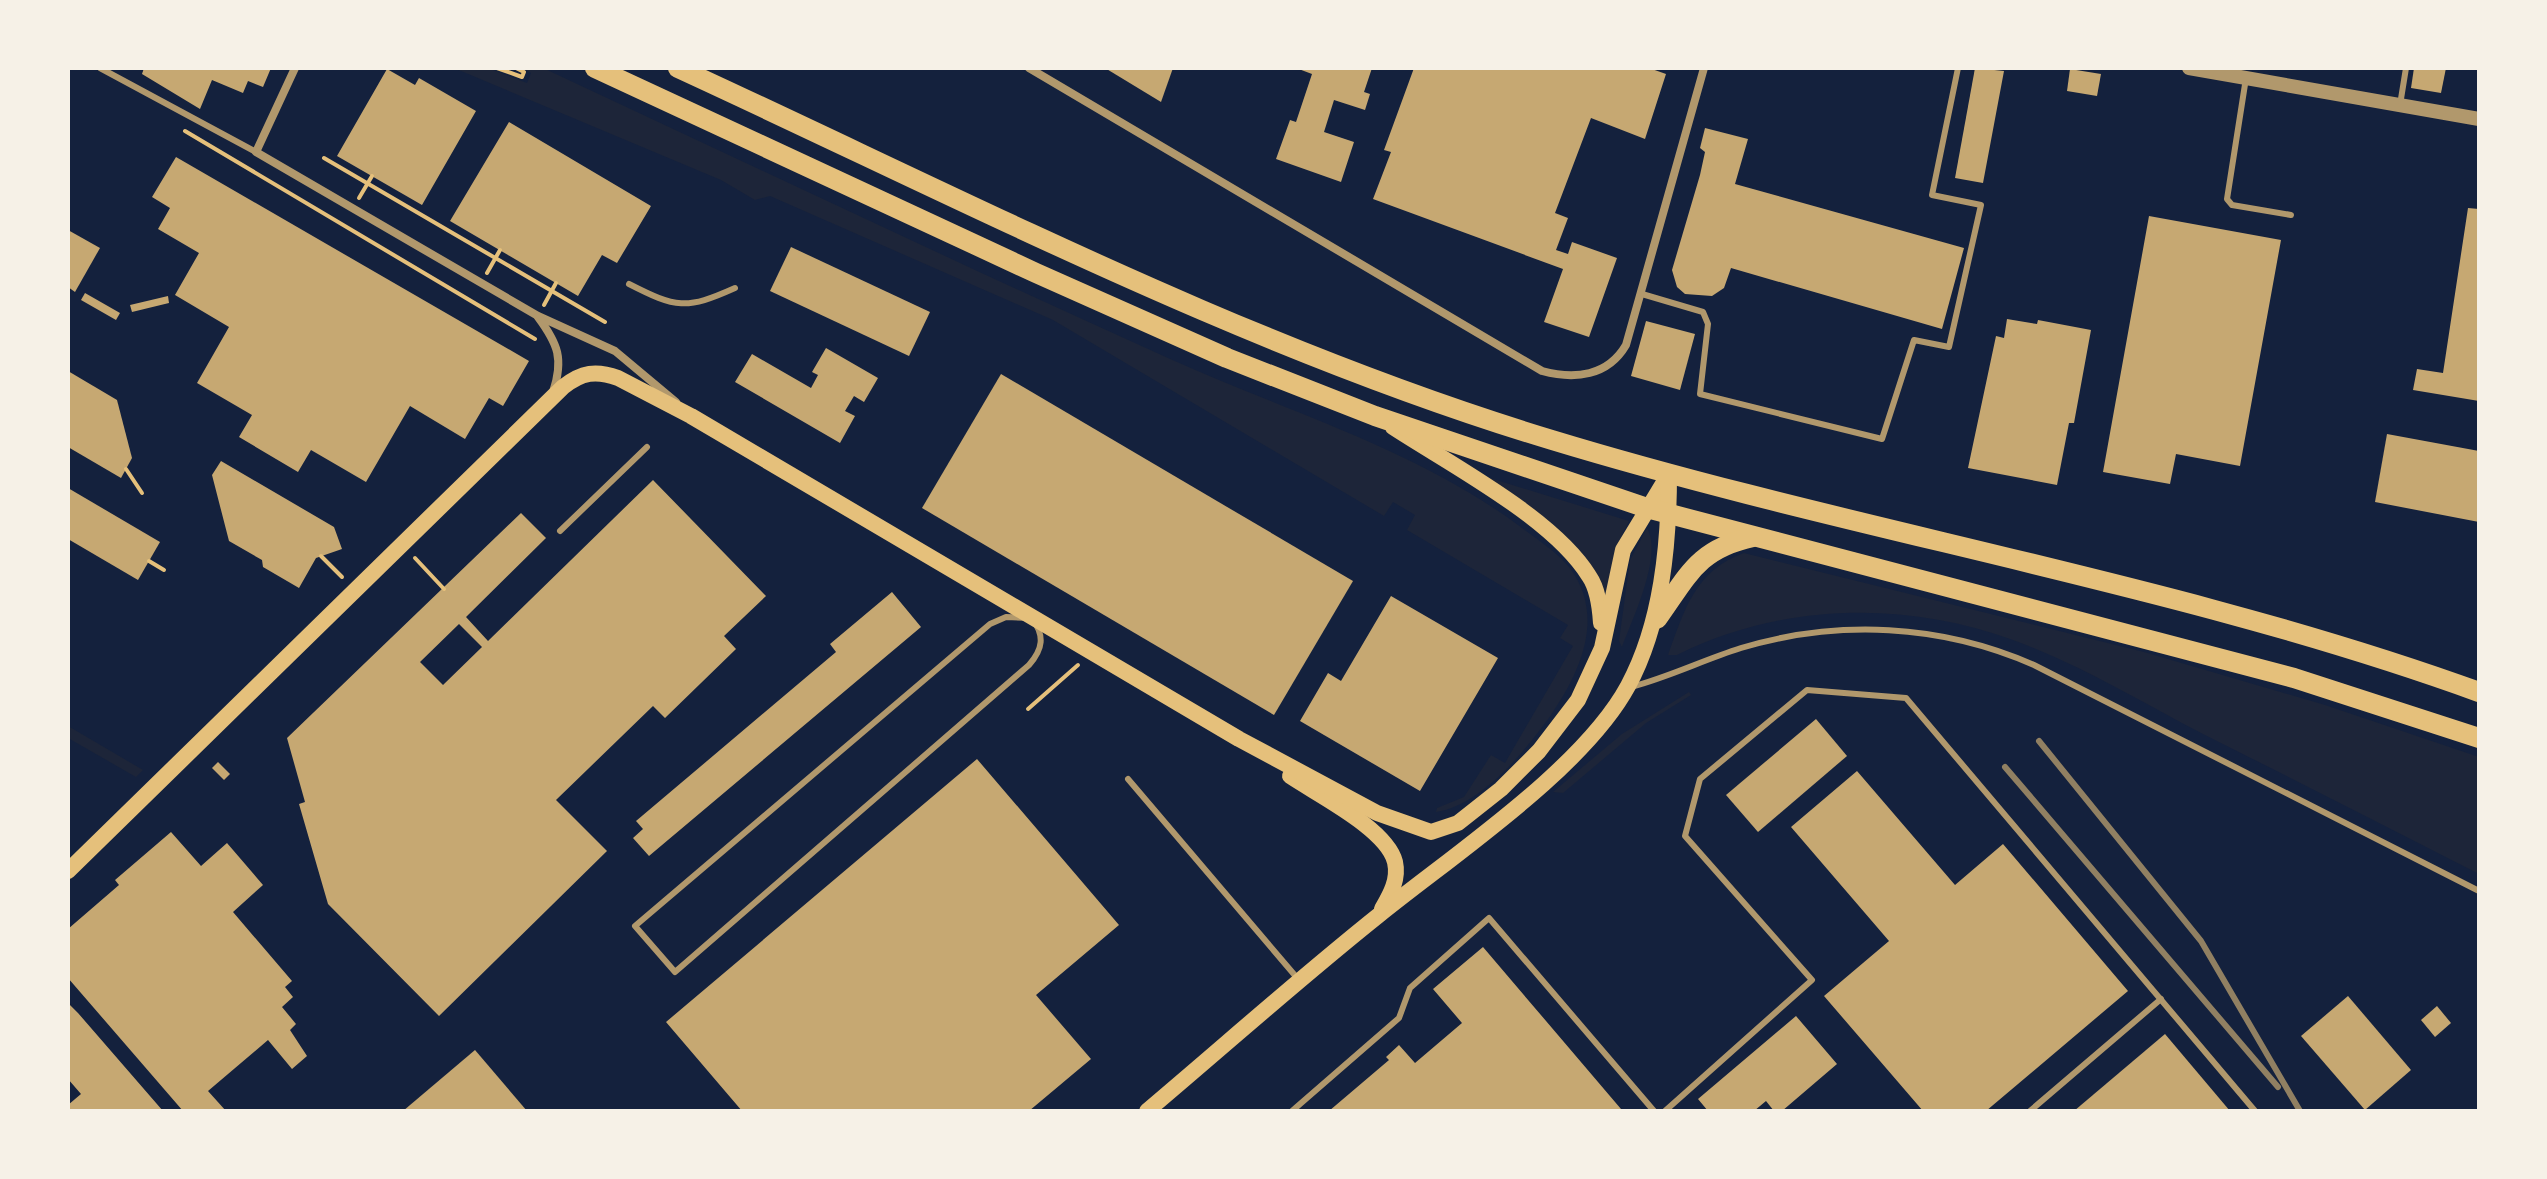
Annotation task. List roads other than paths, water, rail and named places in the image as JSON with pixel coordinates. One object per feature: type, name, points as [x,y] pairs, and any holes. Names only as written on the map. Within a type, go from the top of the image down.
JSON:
[{"type":"main road","points":[[595,68],[1049,279],[1227,358],[1375,416],[1647,508],[2226,659],[2479,738]]},
{"type":"main road","points":[[678,68],[1059,245],[1289,344],[1456,408],[1669,474],[2321,641],[2479,692]]},
{"type":"main road","points":[[68,871],[551,398],[583,374],[605,373],[691,416],[1239,739],[1377,813],[1420,830],[1439,831],[1458,823],[1526,765],[1578,700],[1602,648],[1623,551],[1669,474]]},
{"type":"main road","points":[[1375,416],[1501,497],[1574,556],[1590,577],[1598,596],[1602,648]]},
{"type":"main road","points":[[1657,619],[1669,514],[1669,474]]},
{"type":"main road","points":[[1147,1111],[1379,914],[1466,847],[1560,766],[1606,718],[1627,688],[1657,619],[1693,566],[1706,554],[1730,542],[1754,537]]},
{"type":"main road","points":[[1239,739],[1386,844],[1396,872],[1391,893],[1379,914]]},
{"type":"street","points":[[295,68],[256,152],[538,316],[615,351],[691,416]]},
{"type":"street","points":[[1029,68],[1542,371],[1568,376],[1598,371],[1619,357],[1626,345],[1704,68]]},
{"type":"street","points":[[2189,68],[2479,119]]},
{"type":"street","points":[[538,316],[558,345],[561,357],[551,398]]},
{"type":"lane","points":[[100,68],[256,152]]},
{"type":"lane","points":[[1642,294],[1703,312],[1708,324],[1700,394],[1882,439],[1914,340],[1949,347],[1981,205],[1932,195],[1958,68]]},
{"type":"lane","points":[[2400,105],[2406,68]]},
{"type":"lane","points":[[2246,78],[2227,199],[2232,205],[2291,215]]},
{"type":"lane","points":[[629,284],[677,306],[700,304],[735,288]]},
{"type":"lane","points":[[560,531],[647,447]]},
{"type":"lane","points":[[1006,617],[1032,618],[1042,642],[1029,665],[675,972],[635,926],[990,624],[1006,617]]},
{"type":"lane","points":[[1627,688],[1675,675],[1740,649],[1818,632],[1877,629],[1966,641],[2034,665],[2479,891]]},
{"type":"lane","points":[[1665,1111],[1812,980],[1685,836],[1700,779],[1807,690],[1906,698],[2255,1111]]},
{"type":"lane","points":[[1128,779],[1300,982]]},
{"type":"lane","points":[[1292,1111],[1399,1018],[1410,988],[1489,918],[1654,1111]]},
{"type":"lane","points":[[2030,1111],[2161,999]]},
{"type":"railway","points":[[2039,741],[2201,941],[2300,1111]]},
{"type":"railway","points":[[2005,767],[2278,1087]]}]
